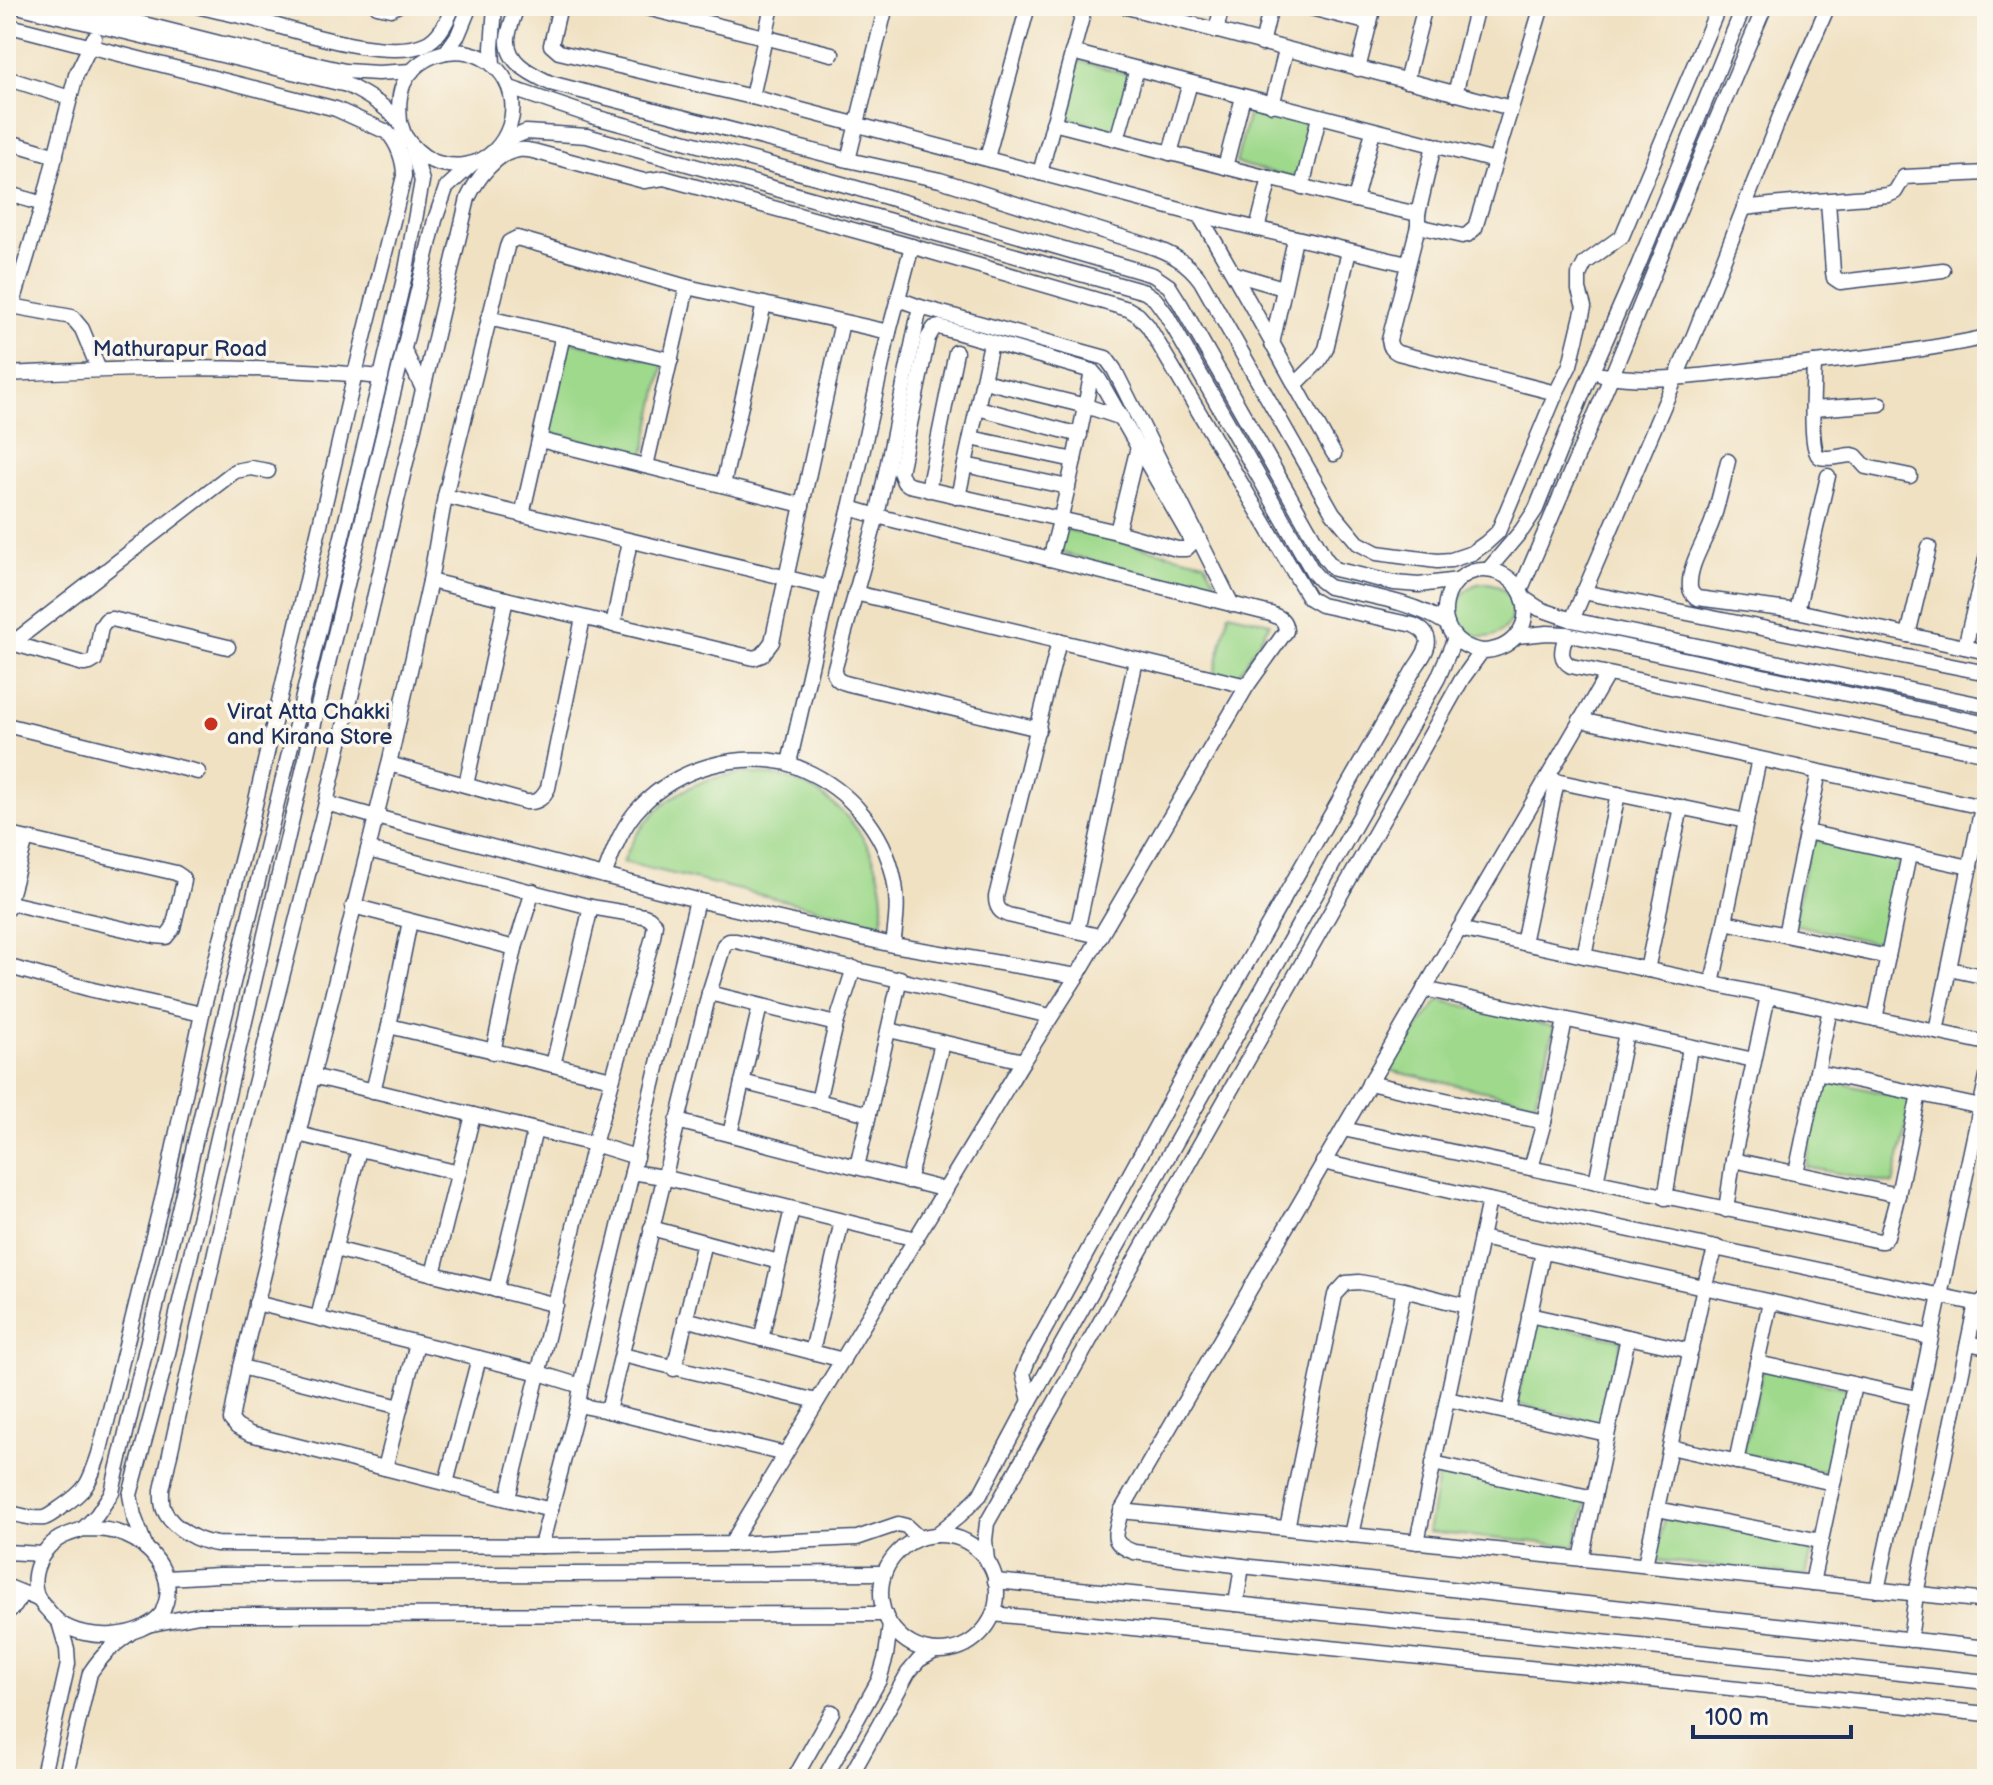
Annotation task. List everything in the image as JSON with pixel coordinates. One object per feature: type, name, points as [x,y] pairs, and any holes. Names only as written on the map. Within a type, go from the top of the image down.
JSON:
[{"type":"street","points":[[17,6],[347,85],[367,95],[400,122]]},
{"type":"street","points":[[72,6],[345,71],[412,71]]},
{"type":"street","points":[[197,6],[379,49],[429,43],[441,29],[453,6]]},
{"type":"street","points":[[377,6],[391,9],[397,6]]},
{"type":"street","points":[[446,52],[458,35],[470,6]]},
{"type":"street","points":[[493,65],[495,6]]},
{"type":"street","points":[[517,6],[508,38],[510,52],[528,72],[550,83],[848,160],[940,180],[1177,256],[1201,281],[1333,513],[1358,543],[1379,554],[1437,561],[1472,553],[1498,532],[1570,365],[1584,307],[1579,275],[1585,263],[1622,236],[1719,6]]},
{"type":"street","points":[[560,6],[551,45],[559,52],[752,97],[1199,215],[1407,264]]},
{"type":"street","points":[[639,6],[832,54]]},
{"type":"street","points":[[752,97],[772,6]]},
{"type":"street","points":[[848,160],[886,6]]},
{"type":"street","points":[[987,158],[1028,6]]},
{"type":"street","points":[[1040,173],[1085,6]]},
{"type":"street","points":[[1123,6],[1511,108]]},
{"type":"street","points":[[1216,31],[1222,6]]},
{"type":"street","points":[[1262,44],[1271,6]]},
{"type":"street","points":[[1303,6],[1370,23]]},
{"type":"street","points":[[1358,69],[1374,6]]},
{"type":"street","points":[[1406,81],[1425,6]]},
{"type":"street","points":[[1455,94],[1477,6]]},
{"type":"street","points":[[1488,570],[1536,509],[1744,6]]},
{"type":"street","points":[[1765,6],[1522,594],[1524,622],[1517,636],[1498,650],[1482,651],[1467,647],[1455,638],[1447,624],[1446,601],[1453,586],[1472,572],[1488,570],[1510,579],[1522,594],[1540,609],[1569,627],[1987,724]]},
{"type":"street","points":[[1828,6],[1583,592],[1561,655],[1571,666],[1607,675],[1987,754]]},
{"type":"street","points":[[1053,123],[1355,200],[1462,236],[1475,228],[1511,108],[1536,7]]},
{"type":"street","points":[[6,25],[327,106],[381,128],[393,138],[402,158],[404,176],[250,826],[202,1014],[166,1184],[99,1454],[85,1489],[65,1505],[43,1518],[6,1512]]},
{"type":"street","points":[[99,370],[82,329],[72,317],[9,306],[43,204],[76,75],[100,27]]},
{"type":"street","points":[[1272,105],[1286,50]]},
{"type":"street","points":[[146,1548],[130,1495],[168,1353],[329,659],[435,220],[446,188],[471,165],[489,156],[504,141],[511,125],[513,106],[510,88],[493,65],[479,56],[446,52],[428,58],[412,71],[403,86],[398,104],[400,122],[412,146],[429,160],[450,166],[471,165]]},
{"type":"street","points":[[1072,52],[1495,161]]},
{"type":"street","points":[[1117,139],[1137,69]]},
{"type":"street","points":[[6,78],[70,98]]},
{"type":"street","points":[[1170,153],[1190,83]]},
{"type":"street","points":[[510,88],[595,117],[842,184],[1153,275],[1169,286],[1181,305],[1334,569],[1394,583],[1419,585],[1458,580]]},
{"type":"street","points":[[1225,167],[1243,97]]},
{"type":"street","points":[[1302,187],[1319,117]]},
{"type":"street","points":[[1355,200],[1373,131]]},
{"type":"street","points":[[504,141],[526,132],[587,136],[1145,292],[1155,299],[1166,314],[1313,572],[1321,581],[1329,587],[1420,609],[1447,624]]},
{"type":"street","points":[[6,141],[56,156]]},
{"type":"street","points":[[1434,145],[1389,340],[1393,350],[1556,393]]},
{"type":"street","points":[[83,1529],[112,1492],[381,377],[406,270],[422,181],[412,146]]},
{"type":"street","points":[[919,1538],[906,1526],[898,1524],[857,1538],[731,1544],[217,1544],[188,1534],[164,1511],[161,1501],[233,1171],[326,803],[468,198],[490,166],[505,154],[519,149],[533,151],[644,181],[664,178],[1128,309],[1148,326],[1309,598],[1321,605],[1419,627],[1427,636],[1427,649],[1216,1017],[1028,1360],[1023,1373],[1030,1401]]},
{"type":"street","points":[[1744,208],[1892,194],[1904,177],[1987,173]]},
{"type":"street","points":[[1257,229],[1270,178]]},
{"type":"street","points":[[6,193],[43,204]]},
{"type":"street","points":[[1828,201],[1833,272],[1834,278],[1840,282],[1943,270]]},
{"type":"street","points":[[1199,215],[1334,454]]},
{"type":"street","points":[[551,1510],[250,1434],[231,1420],[256,1303],[389,764],[430,581],[445,496],[507,247],[517,238],[687,287],[889,332]]},
{"type":"street","points":[[1272,344],[1295,239]]},
{"type":"street","points":[[789,763],[889,332],[912,246]]},
{"type":"street","points":[[1295,385],[1318,362],[1326,349],[1349,251]]},
{"type":"street","points":[[1235,274],[1283,288]]},
{"type":"street","points":[[646,466],[687,287]]},
{"type":"street","points":[[898,299],[1106,358],[1232,605]]},
{"type":"street","points":[[723,485],[764,304]]},
{"type":"street","points":[[920,307],[877,516],[834,676],[843,683],[1039,729]]},
{"type":"street","points":[[488,318],[671,360]]},
{"type":"street","points":[[430,581],[754,658],[762,655],[772,642],[842,322]]},
{"type":"street","points":[[934,328],[946,328],[1092,371],[1189,536],[1191,544],[1186,549],[904,482],[900,472],[930,332],[934,328]]},
{"type":"street","points":[[522,515],[563,335]]},
{"type":"street","points":[[1570,365],[1611,377],[1675,378],[1936,348],[1987,337]]},
{"type":"street","points":[[958,497],[991,343]]},
{"type":"street","points":[[404,350],[423,389]]},
{"type":"street","points":[[928,490],[956,352]]},
{"type":"street","points":[[1814,363],[1814,450],[1820,457],[1852,455],[1866,467],[1910,476]]},
{"type":"street","name":"Mathurapur Road","points":[[6,374],[237,369],[381,377]]},
{"type":"street","points":[[1050,559],[1092,371]]},
{"type":"street","points":[[984,381],[1122,418]]},
{"type":"street","points":[[1813,409],[1880,404]]},
{"type":"street","points":[[978,408],[1080,435]]},
{"type":"street","points":[[971,438],[1074,460]]},
{"type":"street","points":[[540,440],[802,505]]},
{"type":"street","points":[[1117,532],[1138,447]]},
{"type":"street","points":[[1728,461],[1710,526],[1693,569],[1690,587],[1697,598],[1797,611],[1987,652]]},
{"type":"street","points":[[965,465],[1068,487]]},
{"type":"street","points":[[9,645],[235,471],[251,468],[268,471]]},
{"type":"street","points":[[1797,611],[1828,476]]},
{"type":"street","points":[[445,496],[829,588]]},
{"type":"street","points":[[731,1544],[1077,976],[1247,686],[1286,631],[1282,618],[1271,614],[850,508]]},
{"type":"street","points":[[613,625],[630,541]]},
{"type":"street","points":[[1908,635],[1929,547]]},
{"type":"street","points":[[1370,578],[1379,554]]},
{"type":"street","points":[[1965,647],[1987,555]]},
{"type":"street","points":[[1583,592],[1987,673]]},
{"type":"street","points":[[855,593],[1247,686]]},
{"type":"street","points":[[1372,616],[1375,598]]},
{"type":"street","points":[[466,785],[506,599]]},
{"type":"street","points":[[389,764],[526,802],[534,803],[543,797],[548,788],[583,618]]},
{"type":"street","points":[[9,645],[90,663],[95,660],[101,627],[106,620],[112,619],[228,647]]},
{"type":"street","points":[[1517,636],[1569,627],[1987,706]]},
{"type":"street","points":[[936,1535],[980,1495],[1438,678],[1455,638]]},
{"type":"street","points":[[1059,641],[996,905],[1008,915],[1099,936]]},
{"type":"street","points":[[887,1619],[902,1638],[918,1647],[935,1651],[953,1649],[970,1642],[984,1630],[993,1614],[996,1598],[995,1581],[987,1561],[987,1523],[1462,679],[1482,651]]},
{"type":"street","points":[[1077,931],[1136,660]]},
{"type":"street","points":[[1607,675],[1580,720],[1551,780],[1459,929],[1121,1511],[1116,1543],[1134,1552],[1242,1566],[1987,1648]]},
{"type":"street","points":[[1580,720],[1985,807],[1936,1032]]},
{"type":"street","points":[[6,725],[198,772]]},
{"type":"street","points":[[1712,984],[1759,759]]},
{"type":"street","points":[[604,876],[618,839],[640,807],[670,782],[706,766],[731,762],[789,763],[815,775],[843,794],[867,818],[884,847],[894,879],[897,912],[893,945]]},
{"type":"street","points":[[1785,935],[1819,772]]},
{"type":"street","points":[[1551,780],[1746,821]]},
{"type":"street","points":[[1523,943],[1551,780]]},
{"type":"street","points":[[1584,956],[1618,794]]},
{"type":"street","points":[[326,803],[697,900],[893,945],[1077,976]]},
{"type":"street","points":[[1647,970],[1681,807]]},
{"type":"street","points":[[1806,832],[1970,867]]},
{"type":"street","points":[[6,834],[176,873],[184,881],[170,934],[162,938],[7,906],[26,839]]},
{"type":"street","points":[[368,850],[591,907],[644,916],[655,924],[594,1144],[508,1498]]},
{"type":"street","points":[[1875,1019],[1909,855]]},
{"type":"street","points":[[493,1052],[515,948],[533,891]]},
{"type":"street","points":[[541,1546],[578,1405],[697,900]]},
{"type":"street","points":[[353,906],[515,948]]},
{"type":"street","points":[[553,1065],[591,907]]},
{"type":"street","points":[[373,1091],[410,921]]},
{"type":"street","points":[[1725,922],[1888,957]]},
{"type":"street","points":[[1459,929],[1987,1043]]},
{"type":"street","points":[[608,1411],[663,1177],[724,945],[736,941],[1050,1016]]},
{"type":"street","points":[[6,966],[93,990],[202,1014]]},
{"type":"street","points":[[818,1101],[836,1024],[854,968]]},
{"type":"street","points":[[1949,969],[1987,977]]},
{"type":"street","points":[[857,1167],[900,978]]},
{"type":"street","points":[[1424,989],[1754,1060]]},
{"type":"street","points":[[709,993],[836,1024]]},
{"type":"street","points":[[1726,1210],[1733,1160],[1768,996]]},
{"type":"street","points":[[730,1134],[760,1006]]},
{"type":"street","points":[[1796,1173],[1830,1009]]},
{"type":"street","points":[[1531,1168],[1565,1020]]},
{"type":"street","points":[[389,1026],[612,1079]]},
{"type":"street","points":[[889,1030],[1023,1061]]},
{"type":"street","points":[[1596,1182],[1626,1033]]},
{"type":"street","points":[[908,1181],[942,1043]]},
{"type":"street","points":[[1665,1198],[1690,1047]]},
{"type":"street","points":[[1817,1072],[1981,1107]]},
{"type":"street","points":[[312,1076],[594,1144],[663,1177],[916,1239]]},
{"type":"street","points":[[1877,1590],[1987,1076]]},
{"type":"street","points":[[742,1082],[869,1114]]},
{"type":"street","points":[[1369,1083],[1544,1122]]},
{"type":"street","points":[[1343,1129],[1883,1241],[1898,1195],[1919,1094]]},
{"type":"street","points":[[433,1274],[473,1115]]},
{"type":"street","points":[[677,1121],[946,1190]]},
{"type":"street","points":[[496,1290],[535,1130]]},
{"type":"street","points":[[298,1134],[459,1173]]},
{"type":"street","points":[[318,1318],[359,1149]]},
{"type":"street","points":[[1733,1160],[1898,1195]]},
{"type":"street","points":[[1323,1162],[1941,1297],[1983,1300]]},
{"type":"street","points":[[1417,1542],[1489,1200]]},
{"type":"street","points":[[761,1339],[792,1209]]},
{"type":"street","points":[[812,1352],[842,1221]]},
{"type":"street","points":[[651,1228],[779,1262]]},
{"type":"street","points":[[1481,1238],[1930,1337]]},
{"type":"street","points":[[674,1369],[704,1242]]},
{"type":"street","points":[[1645,1565],[1704,1287],[1716,1247]]},
{"type":"street","points":[[335,1249],[556,1305]]},
{"type":"street","points":[[1509,1413],[1543,1252]]},
{"type":"street","points":[[1287,1528],[1335,1295],[1340,1288],[1350,1282],[1404,1290],[1466,1306]]},
{"type":"street","points":[[1351,1535],[1404,1290]]},
{"type":"street","points":[[1910,1640],[1916,1594],[1974,1313],[1983,1300]]},
{"type":"street","points":[[1736,1462],[1770,1302]]},
{"type":"street","points":[[256,1303],[581,1386]]},
{"type":"street","points":[[1529,1315],[1691,1351]]},
{"type":"street","points":[[685,1319],[843,1360]]},
{"type":"street","points":[[132,1324],[151,1328]]},
{"type":"street","points":[[168,1353],[199,1327]]},
{"type":"street","points":[[1581,1559],[1628,1337]]},
{"type":"street","points":[[385,1468],[417,1343]]},
{"type":"street","points":[[1968,1343],[1987,1347]]},
{"type":"street","points":[[622,1355],[817,1401]]},
{"type":"street","points":[[446,1483],[479,1358]]},
{"type":"street","points":[[1757,1363],[1917,1398]]},
{"type":"street","points":[[241,1367],[400,1407]]},
{"type":"street","points":[[1812,1583],[1854,1385]]},
{"type":"street","points":[[1447,1399],[1607,1434]]},
{"type":"street","points":[[578,1405],[785,1454]]},
{"type":"street","points":[[1670,1447],[1833,1483]]},
{"type":"street","points":[[1433,1463],[1594,1498]]},
{"type":"street","points":[[1657,1509],[1821,1541]]},
{"type":"street","points":[[1121,1511],[1987,1601]]},
{"type":"street","points":[[65,1779],[90,1673],[106,1652],[162,1612],[168,1593],[161,1565],[146,1548],[126,1535],[103,1529],[83,1529],[58,1539],[42,1554],[35,1577],[34,1590],[38,1599],[59,1622],[80,1631],[105,1635],[129,1634]]},
{"type":"street","points":[[824,1779],[879,1680],[886,1656],[887,1619],[881,1600],[881,1586],[892,1558],[904,1546],[919,1538],[936,1535],[956,1538],[974,1547],[987,1561]]},
{"type":"street","points":[[6,1552],[42,1554]]},
{"type":"street","points":[[1236,1604],[1242,1566]]},
{"type":"street","points":[[166,1578],[219,1575],[884,1573]]},
{"type":"street","points":[[995,1581],[1987,1682]]},
{"type":"street","points":[[6,1586],[38,1599]]},
{"type":"street","points":[[6,1613],[15,1606],[22,1593]]},
{"type":"street","points":[[993,1614],[1987,1714]]},
{"type":"street","points":[[147,1625],[199,1615],[887,1619]]},
{"type":"street","points":[[42,1779],[68,1664],[59,1622]]},
{"type":"street","points":[[849,1779],[908,1673],[919,1660],[935,1651]]},
{"type":"street","points":[[794,1779],[832,1712]]},
{"type":"green space","points":[[1079,61],[1131,75],[1116,131],[1064,117]]},
{"type":"green space","points":[[1250,108],[1315,125],[1301,180],[1236,163]]},
{"type":"green space","points":[[569,341],[664,363],[644,455],[548,432]]},
{"type":"green space","points":[[1060,528],[1205,562],[1221,592],[1054,551]]},
{"type":"green space","points":[[1485,583],[1496,585],[1504,591],[1510,599],[1510,621],[1504,629],[1496,635],[1485,637],[1474,635],[1466,629],[1460,621],[1458,610],[1460,599],[1466,591],[1474,585]]},
{"type":"green space","points":[[1229,613],[1270,623],[1236,679],[1214,674]]},
{"type":"green space","points":[[745,773],[777,776],[805,786],[826,798],[844,814],[871,853],[879,876],[883,899],[882,924],[623,862],[637,834],[667,802],[707,780]]},
{"type":"green space","points":[[1811,839],[1899,859],[1886,945],[1793,924]]},
{"type":"green space","points":[[1439,1000],[1554,1027],[1535,1102],[1387,1070]]},
{"type":"green space","points":[[1823,1079],[1912,1100],[1893,1184],[1806,1167]]},
{"type":"green space","points":[[1534,1322],[1622,1340],[1603,1424],[1517,1404]]},
{"type":"green space","points":[[1763,1369],[1849,1389],[1830,1473],[1743,1454]]},
{"type":"green space","points":[[1439,1471],[1587,1501],[1575,1546],[1428,1532]]},
{"type":"green space","points":[[1665,1517],[1813,1545],[1806,1576],[1655,1560]]},
{"type":"place","name":"Virat Atta Chakki and Kirana Store","points":[[211,724]]}]
